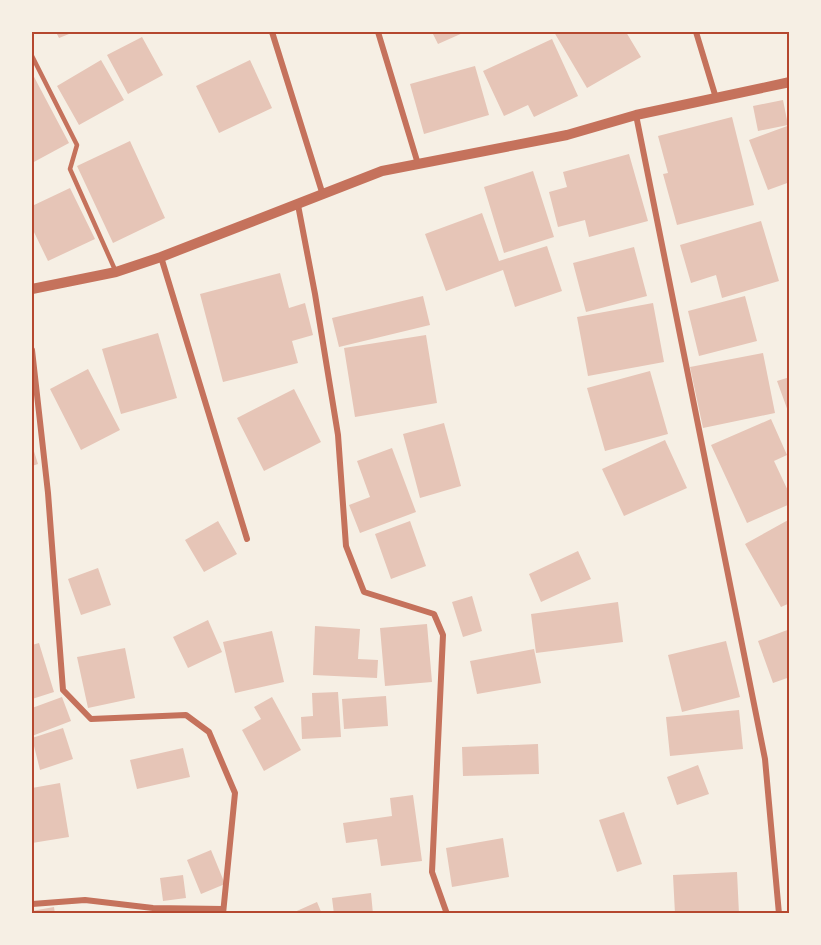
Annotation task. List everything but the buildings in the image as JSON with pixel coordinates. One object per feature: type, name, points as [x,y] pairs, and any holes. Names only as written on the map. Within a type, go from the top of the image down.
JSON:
[{"type":"street","points":[[272,32],[322,192]]},
{"type":"street","points":[[378,32],[418,164]]},
{"type":"street","points":[[696,32],[716,98]]},
{"type":"street","points":[[32,289],[116,272],[161,257],[298,206],[322,192],[382,171],[567,135],[636,115],[789,82]]},
{"type":"street","points":[[636,115],[765,759],[778,914]]},
{"type":"street","points":[[298,206],[338,435],[346,546],[364,592],[434,614],[443,634],[432,872],[447,914]]},
{"type":"street","points":[[161,257],[248,538]]},
{"type":"street","points":[[32,350],[48,493],[63,690],[91,718],[186,715],[209,732],[235,793],[223,911],[153,908],[85,900],[32,904]]},
{"type":"lane","points":[[32,56],[77,145],[69,169],[116,272]]}]
